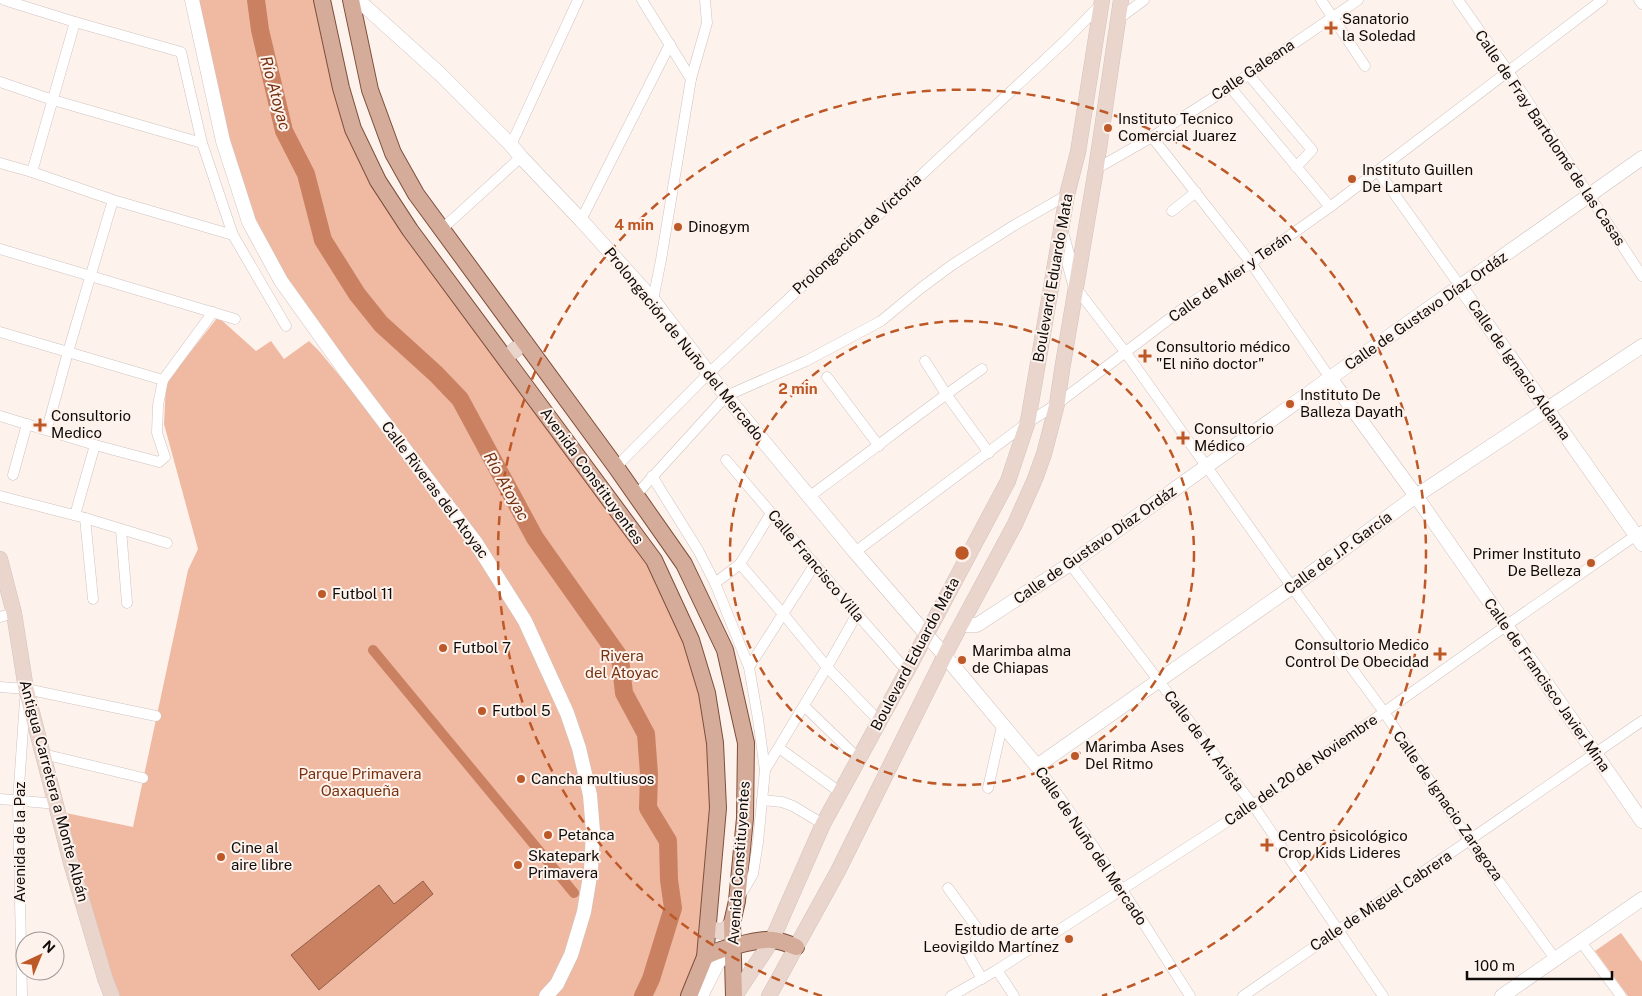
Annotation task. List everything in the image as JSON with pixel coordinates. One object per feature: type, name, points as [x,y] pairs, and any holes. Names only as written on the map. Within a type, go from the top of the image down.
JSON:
[{"type":"main road","name":"Avenida Constituyentes","points":[[322,0],[340,88],[353,129],[378,181],[410,230],[654,560],[691,640],[707,693],[715,743],[718,808],[705,957],[689,996]]},
{"type":"main road","name":"Boulevard Eduardo Mata","points":[[769,996],[838,871],[960,625],[1015,524],[1035,479],[1057,404],[1096,169],[1121,0]]},
{"type":"main road","name":"Avenida Constituyentes","points":[[354,1],[370,90],[393,153],[416,194],[616,467],[684,564],[725,650],[746,742],[745,818],[732,923],[735,996]]},
{"type":"main road","name":"Boulevard Eduardo Mata","points":[[735,996],[772,940],[823,824],[880,722],[1008,481],[1028,423],[1067,195],[1078,152],[1102,2]]},
{"type":"main road","points":[[505,358],[525,342]]},
{"type":"main road","points":[[0,559],[8,611]]},
{"type":"main road","name":"Antigua Carretera a Monte Albán","points":[[8,611],[71,863],[112,996]]},
{"type":"main road","points":[[708,925],[714,930],[723,932],[732,923]]},
{"type":"main road","points":[[705,957],[710,953],[732,946],[772,940],[796,946]]},
{"type":"street","points":[[4,0],[181,52],[202,143],[232,235],[286,326]]},
{"type":"street","name":"Calle Riveras del Atoyac","points":[[192,0],[223,141],[250,222],[281,281],[344,369],[486,558],[525,621],[564,706],[579,748],[590,795],[593,831],[591,870],[584,912],[574,947],[558,984],[546,996]]},
{"type":"street","points":[[512,146],[578,0]]},
{"type":"street","points":[[642,0],[691,79]]},
{"type":"street","points":[[652,300],[661,260],[691,79],[706,23],[705,0]]},
{"type":"street","points":[[1117,20],[1144,0]]},
{"type":"street","points":[[1321,0],[1365,66]]},
{"type":"street","name":"Calle Galeana","points":[[1096,169],[1230,87],[1358,0]]},
{"type":"street","name":"Calle de Fray Bartolomé de las Casas","points":[[1458,0],[1508,71],[1642,276]]},
{"type":"street","name":"Calle de Mier y Terán","points":[[855,552],[1028,423],[1057,404],[1185,307],[1330,207],[1602,0]]},
{"type":"street","points":[[1639,0],[1642,4]]},
{"type":"street","name":"Prolongación de Nuño del Mercado","points":[[354,1],[440,74],[512,146],[581,220],[652,300],[726,396],[855,552],[926,634]]},
{"type":"street","name":"Prolongación de Victoria","points":[[616,467],[709,373],[1067,38],[1102,2]]},
{"type":"street","points":[[32,172],[74,22]]},
{"type":"street","points":[[581,220],[670,44]]},
{"type":"street","points":[[1248,74],[1312,150],[1296,166]]},
{"type":"street","points":[[0,82],[53,100],[202,143]]},
{"type":"street","points":[[1230,87],[1330,207]]},
{"type":"street","name":"Calle de Francisco Javier Mina","points":[[1152,136],[1251,263],[1330,378],[1507,625],[1594,754],[1642,821]]},
{"type":"street","points":[[442,229],[521,157]]},
{"type":"street","name":"Calle de Gustavo Díaz Ordáz","points":[[960,625],[977,625],[1070,564],[1642,158]]},
{"type":"street","points":[[0,163],[113,200],[232,235]]},
{"type":"street","name":"Calle de Ignacio Aldama","points":[[1378,171],[1547,410],[1640,537]]},
{"type":"street","points":[[1172,211],[1196,192]]},
{"type":"street","points":[[636,495],[726,396],[806,361],[881,321],[952,265],[1013,226],[1067,195]]},
{"type":"street","points":[[47,429],[113,200]]},
{"type":"street","points":[[1061,231],[1076,288]]},
{"type":"street","points":[[0,249],[235,319]]},
{"type":"street","name":"Calle de Ignacio Zaragoza","points":[[1076,288],[1126,352],[1384,712],[1469,840],[1556,960]]},
{"type":"street","points":[[0,416],[159,462],[166,456],[157,433],[158,405],[163,380],[213,312]]},
{"type":"street","points":[[0,332],[163,380]]},
{"type":"street","name":"Calle de J.P. García","points":[[1037,766],[1416,496],[1642,346]]},
{"type":"street","points":[[925,361],[946,394],[989,453]]},
{"type":"street","points":[[810,496],[982,369]]},
{"type":"street","points":[[827,377],[879,446]]},
{"type":"street","points":[[13,475],[26,424]]},
{"type":"street","points":[[93,599],[80,516],[95,445]]},
{"type":"street","name":"Calle Francisco Villa","points":[[726,460],[856,614],[907,671]]},
{"type":"street","points":[[652,476],[698,550],[715,583],[749,667],[765,770],[753,874],[736,901]]},
{"type":"street","points":[[0,496],[80,516],[167,543]]},
{"type":"street","points":[[715,583],[740,564],[771,513]]},
{"type":"street","points":[[121,529],[127,603]]},
{"type":"street","name":"Calle del 20 de Noviembre","points":[[952,996],[982,979],[1253,805],[1507,625],[1640,537]]},
{"type":"street","points":[[740,564],[827,666],[880,722]]},
{"type":"street","points":[[749,667],[815,564]]},
{"type":"street","name":"Calle de M. Arista","points":[[1070,564],[1253,805],[1383,996]]},
{"type":"street","name":"Antigua Carretera a Monte Albán","points":[[0,586],[8,611]]},
{"type":"street","points":[[765,770],[856,614]]},
{"type":"street","name":"Calle de Nuño del Mercado","points":[[926,634],[1037,766],[1066,805],[1190,996]]},
{"type":"street","points":[[0,687],[26,689],[156,716]]},
{"type":"street","name":"Avenida de la Paz","points":[[22,996],[18,801],[26,689]]},
{"type":"street","points":[[804,706],[859,759]]},
{"type":"street","name":"Calle de Miguel Cabrera","points":[[1243,996],[1642,720]]},
{"type":"street","points":[[988,788],[1002,726]]},
{"type":"street","points":[[779,748],[841,793]]},
{"type":"street","points":[[43,754],[143,778]]},
{"type":"street","points":[[0,798],[57,804]]},
{"type":"street","points":[[762,800],[782,802],[793,806],[823,824]]},
{"type":"street","points":[[948,888],[980,932],[968,954],[982,979]]},
{"type":"street","points":[[1502,996],[1642,899]]},
{"type":"street","points":[[1581,942],[1621,996]]},
{"type":"street","points":[[701,996],[717,964],[732,946]]},
{"type":"street","points":[[996,970],[1014,996]]},
{"type":"green space","name":"Parque Primavera Oaxaqueña","points":[[193,0],[322,0],[353,129],[410,230],[654,560],[691,640],[718,808],[702,966],[683,996],[556,996],[570,944],[565,957],[541,996],[116,996],[101,952],[66,813],[133,827],[188,570],[198,549],[164,424],[166,383],[218,317],[256,351],[271,341],[284,359],[309,341],[404,454],[249,222]]},
{"type":"green space","points":[[1621,933],[1642,962],[1642,996],[1628,996],[1595,951]]},
{"type":"shaded area","points":[[423,881],[433,894],[319,990],[291,955],[379,885],[394,904]]},
{"type":"waterway","name":"Río Atoyac","points":[[256,0],[260,30],[284,131],[306,174],[323,240],[357,294],[381,324],[436,374],[460,399],[535,538],[620,658],[624,693],[646,734],[649,774],[648,808],[668,841],[669,880],[673,908],[651,979],[643,996]]},
{"type":"waterway","points":[[373,650],[574,893]]},
{"type":"place","name":"Sanatorio la Soledad","points":[[1331,28]]},
{"type":"place","name":"Instituto Tecnico Comercial Juarez","points":[[1108,128]]},
{"type":"place","name":"Instituto Guillen De Lampart","points":[[1352,179]]},
{"type":"place","name":"Dinogym","points":[[678,227]]},
{"type":"place","name":"Consultorio médico \"El niño doctor\"","points":[[1145,356]]},
{"type":"place","name":"Instituto De Balleza Dayath","points":[[1290,404]]},
{"type":"place","name":"Consultorio Medico","points":[[40,425]]},
{"type":"place","name":"Consultorio Médico","points":[[1183,438]]},
{"type":"place","name":"Primer Instituto De Belleza","points":[[1591,563]]},
{"type":"place","name":"Futbol 11","points":[[322,594]]},
{"type":"place","name":"Futbol 7","points":[[443,648]]},
{"type":"place","name":"Consultorio Medico Control De Obecidad","points":[[1440,654]]},
{"type":"place","name":"Marimba alma de Chiapas","points":[[962,660]]},
{"type":"place","name":"Futbol 5","points":[[482,711]]},
{"type":"place","name":"Marimba Ases Del Ritmo","points":[[1075,756]]},
{"type":"place","name":"Cancha multiusos","points":[[521,779]]},
{"type":"place","name":"Petanca","points":[[548,835]]},
{"type":"place","name":"Centro psicológico Crop Kids Lideres","points":[[1267,845]]},
{"type":"place","name":"Cine al aire libre","points":[[221,857]]},
{"type":"place","name":"Skatepark Primavera","points":[[518,865]]},
{"type":"place","name":"Estudio de arte Leovigildo Martínez","points":[[1069,939]]},
{"type":"park label","name":"Rivera del Atoyac","points":[[622,664]]}]
